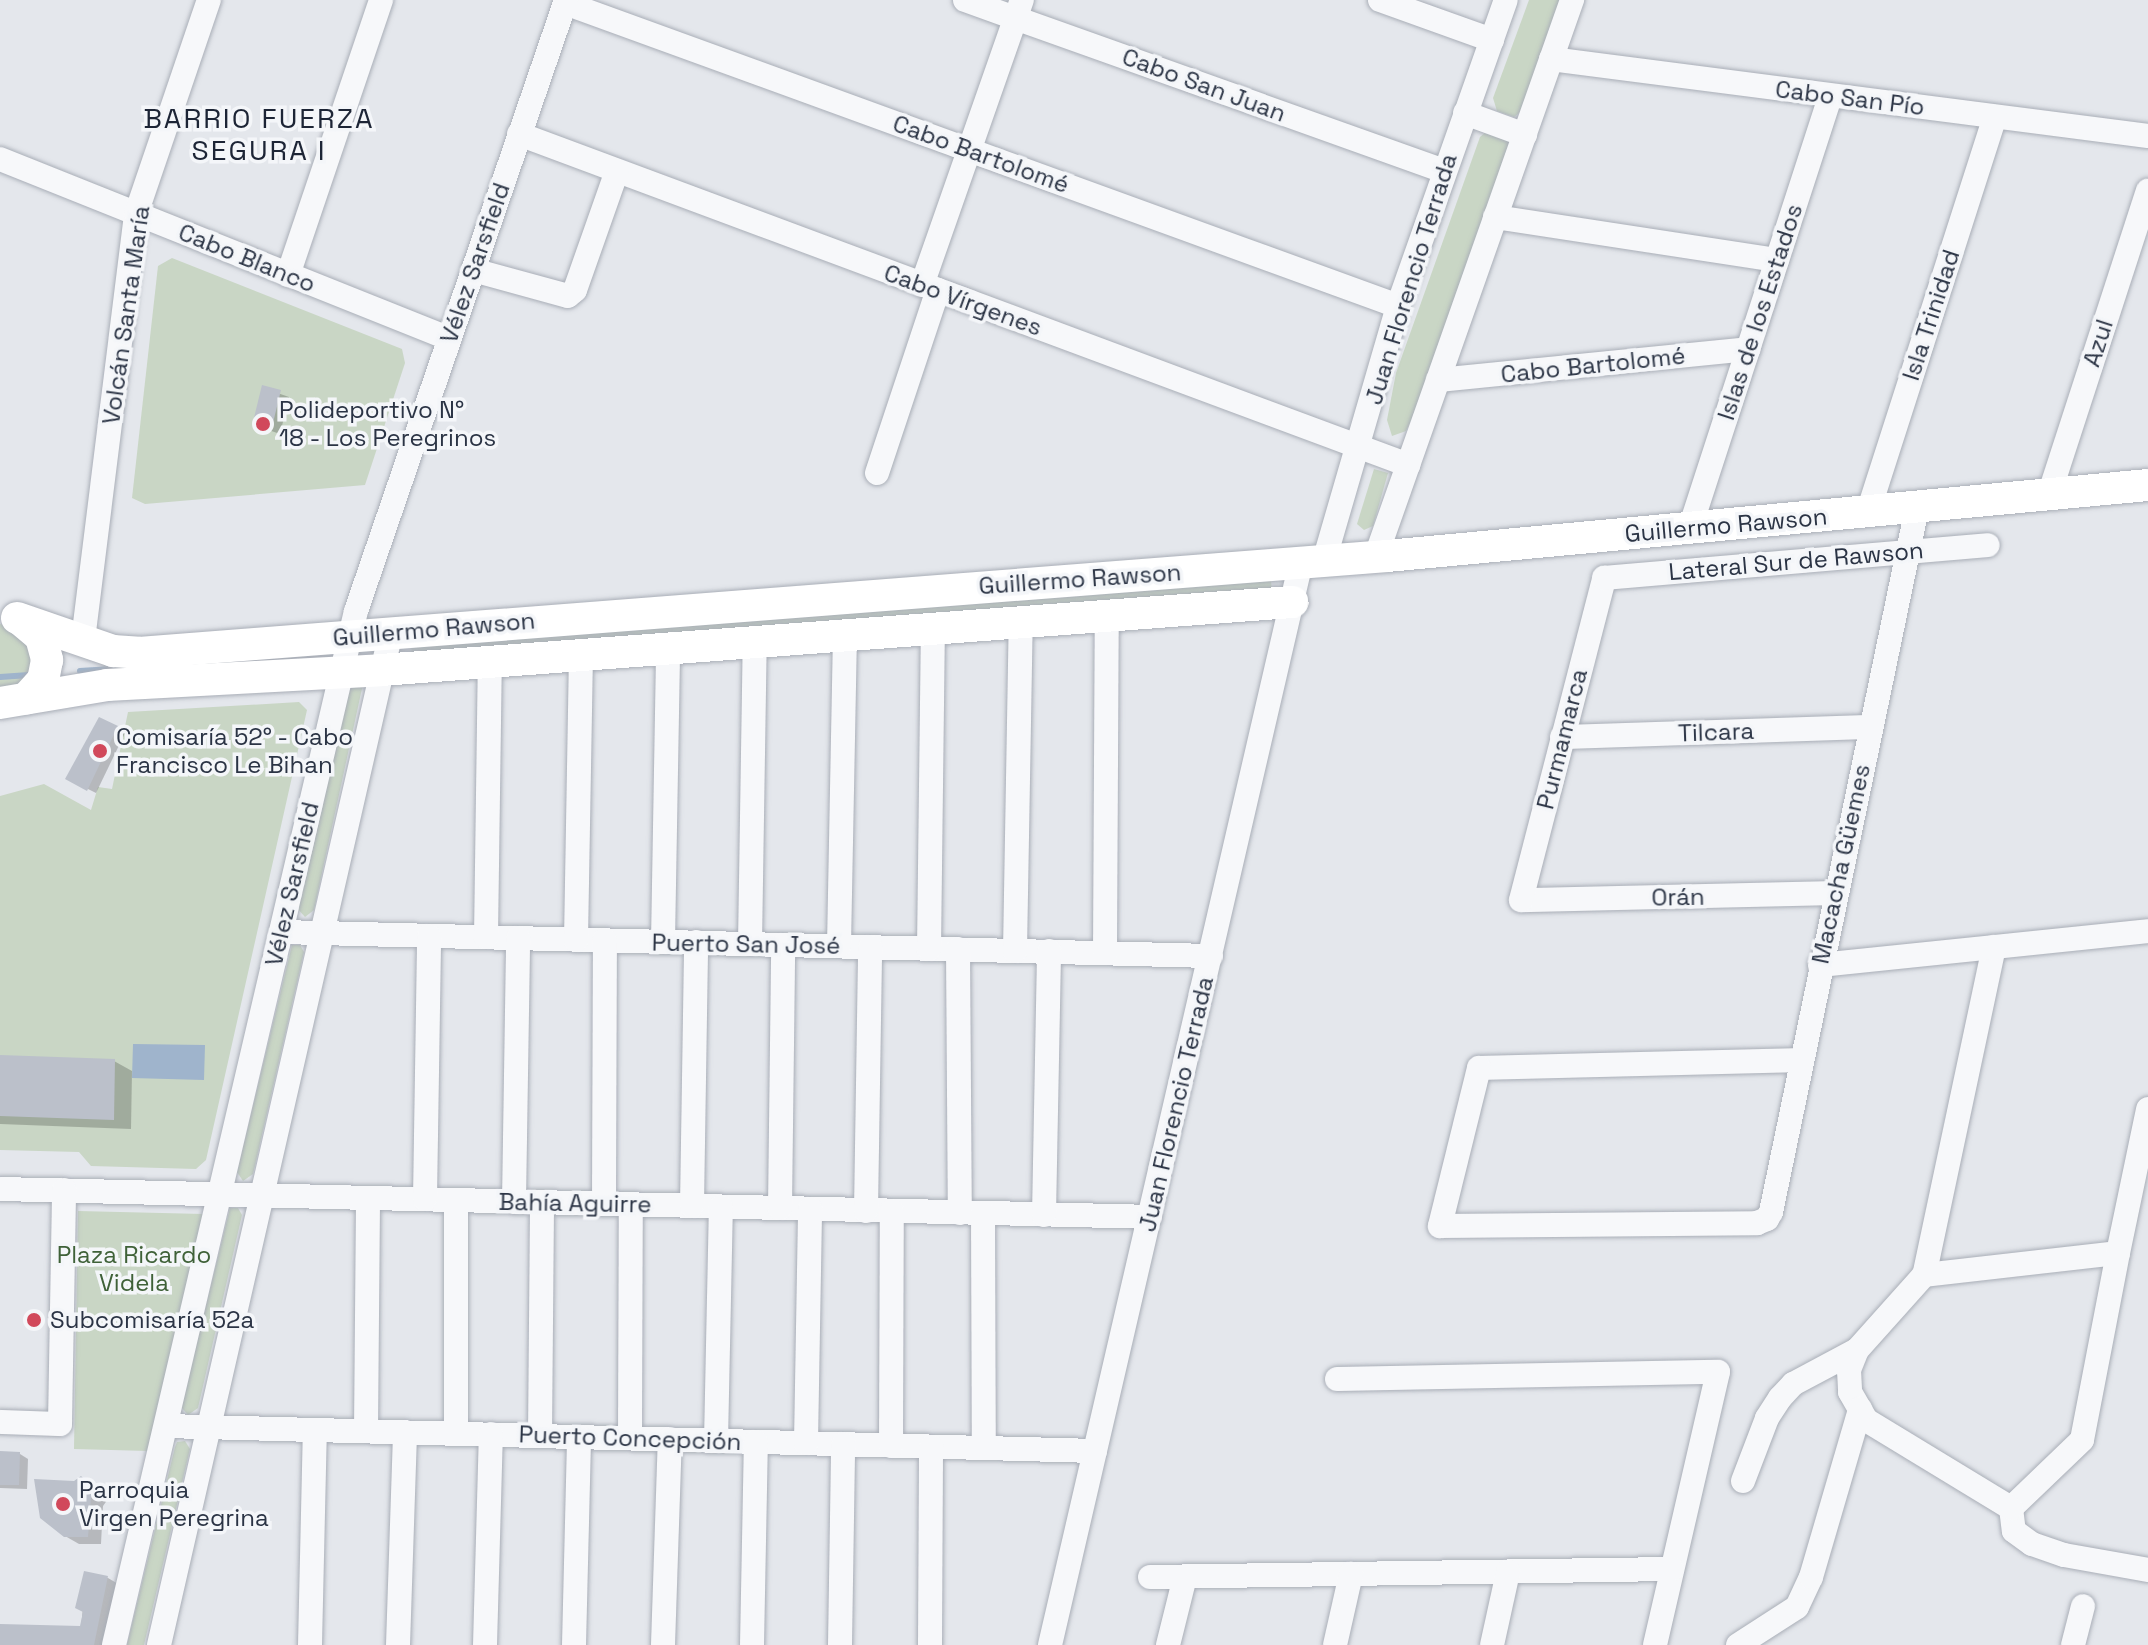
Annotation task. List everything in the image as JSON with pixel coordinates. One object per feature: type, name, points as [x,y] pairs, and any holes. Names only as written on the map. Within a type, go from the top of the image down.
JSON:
[{"type":"main road","name":"Guillermo Rawson","points":[[8,617],[113,651],[139,653],[1312,562],[2148,485]]},
{"type":"main road","name":"Guillermo Rawson","points":[[11,707],[107,685],[381,670],[1292,602]]},
{"type":"main road","points":[[8,617],[35,630],[46,651],[43,680],[11,707]]},
{"type":"street","name":"Volcán Santa María","points":[[83,640],[136,214],[209,0]]},
{"type":"street","points":[[288,275],[381,0]]},
{"type":"street","name":"Cabo San Juan","points":[[965,0],[1019,9],[1444,171]]},
{"type":"street","points":[[1380,0],[1492,40]]},
{"type":"street","name":"Juan Florencio Terrada","points":[[1050,1645],[1292,602],[1360,447],[1398,306],[1506,0]]},
{"type":"street","points":[[1376,556],[1572,0]]},
{"type":"street","name":"Vélez Sarsfield","points":[[114,1645],[350,635],[565,1]]},
{"type":"street","name":"Cabo Bartolomé","points":[[565,1],[1398,306]]},
{"type":"street","points":[[877,473],[970,150],[1019,9]]},
{"type":"street","name":"Cabo San Pío","points":[[1551,59],[2148,136]]},
{"type":"street","name":"Islas de los Estados","points":[[1690,528],[1830,96]]},
{"type":"street","points":[[1465,113],[1525,135]]},
{"type":"street","name":"Isla Trinidad","points":[[1868,512],[1995,117]]},
{"type":"street","name":"Cabo Vírgenes","points":[[519,134],[1408,465]]},
{"type":"street","name":"Cabo Blanco","points":[[0,159],[449,339]]},
{"type":"street","points":[[473,270],[568,296],[575,290],[617,171]]},
{"type":"street","name":"Azul","points":[[2049,495],[2148,191]]},
{"type":"street","points":[[1495,217],[1777,260]]},
{"type":"street","name":"Cabo Bartolomé","points":[[1438,380],[1748,349]]},
{"type":"street","name":"Macacha Güemes","points":[[1802,1060],[1479,1068],[1440,1226],[1757,1223],[1767,1219],[1771,1212],[1917,508]]},
{"type":"street","name":"Lateral Sur de Rawson","points":[[1604,578],[1988,545]]},
{"type":"street","name":"Purmamarca","points":[[1521,900],[1604,578]]},
{"type":"street","points":[[1105,953],[1107,616]]},
{"type":"street","points":[[1015,951],[1021,622]]},
{"type":"street","points":[[929,949],[933,629]]},
{"type":"street","name":"Vélez Sarsfield","points":[[159,1645],[391,632]]},
{"type":"street","points":[[839,946],[845,636]]},
{"type":"street","points":[[750,944],[755,642]]},
{"type":"street","points":[[663,942],[668,649]]},
{"type":"street","points":[[576,940],[581,655]]},
{"type":"street","points":[[486,937],[490,661]]},
{"type":"street","name":"Tilcara","points":[[1562,737],[1870,727]]},
{"type":"street","name":"Orán","points":[[1521,900],[1835,893]]},
{"type":"street","points":[[1820,965],[2148,931]]},
{"type":"street","name":"Puerto San José","points":[[281,932],[1211,956]]},
{"type":"street","points":[[425,1199],[429,936]]},
{"type":"street","points":[[514,1202],[518,938]]},
{"type":"street","points":[[604,1204],[605,940]]},
{"type":"street","points":[[692,1206],[696,942]]},
{"type":"street","points":[[780,1208],[783,945]]},
{"type":"street","points":[[866,1211],[870,947]]},
{"type":"street","points":[[1994,947],[1924,1275],[1857,1350],[1849,1370],[1850,1392],[1866,1420],[2011,1508]]},
{"type":"street","points":[[958,949],[984,1448]]},
{"type":"street","points":[[1044,1215],[1049,951]]},
{"type":"street","points":[[2011,1508],[2082,1440],[2148,1109]]},
{"type":"street","name":"Bahía Aguirre","points":[[0,1189],[1150,1217]]},
{"type":"street","points":[[0,1422],[60,1424],[64,1190]]},
{"type":"street","points":[[366,1431],[368,1198]]},
{"type":"street","points":[[456,1200],[456,1434]]},
{"type":"street","points":[[540,1436],[542,1202]]},
{"type":"street","points":[[630,1438],[631,1205]]},
{"type":"street","points":[[716,1441],[721,1207]]},
{"type":"street","points":[[806,1443],[810,1209]]},
{"type":"street","points":[[891,1446],[892,1211]]},
{"type":"street","points":[[1924,1275],[2118,1253]]},
{"type":"street","points":[[1743,1481],[1767,1418],[1780,1398],[1793,1384],[1857,1350]]},
{"type":"street","points":[[1337,1379],[1718,1372],[1655,1645]]},
{"type":"street","points":[[1738,1645],[1797,1607],[1811,1577],[1860,1409]]},
{"type":"street","name":"Puerto Concepción","points":[[166,1426],[1095,1451]]},
{"type":"street","points":[[310,1645],[315,1430]]},
{"type":"street","points":[[398,1645],[405,1432]]},
{"type":"street","points":[[485,1645],[491,1434]]},
{"type":"street","points":[[574,1645],[579,1437]]},
{"type":"street","points":[[663,1645],[670,1439]]},
{"type":"street","points":[[752,1645],[756,1442]]},
{"type":"street","points":[[840,1645],[843,1444]]},
{"type":"street","points":[[930,1645],[931,1447]]},
{"type":"street","points":[[2011,1508],[2014,1531],[2032,1544],[2064,1555],[2148,1570]]},
{"type":"street","points":[[1150,1577],[1672,1569]]},
{"type":"street","points":[[1492,1645],[1508,1572]]},
{"type":"street","points":[[1335,1645],[1351,1574]]},
{"type":"street","points":[[1168,1645],[1185,1577]]},
{"type":"street","points":[[2073,1645],[2083,1606]]},
{"type":"green space","points":[[1529,0],[1562,0],[1523,110],[1514,117],[1497,111],[1493,98]]},
{"type":"green space","points":[[1487,131],[1510,137],[1511,146],[1411,421],[1406,431],[1392,436],[1387,420],[1396,373],[1480,137]]},
{"type":"green space","name":"Polideportivo N° 18 - Los Peregrinos","points":[[172,258],[402,349],[405,363],[365,485],[145,504],[132,498],[158,266]]},
{"type":"green space","points":[[1374,469],[1388,473],[1373,526],[1364,530],[1357,524]]},
{"type":"green space","points":[[1271,580],[1272,594],[412,656],[411,642]]},
{"type":"green space","points":[[0,624],[21,627],[36,674],[0,694]]},
{"type":"green space","points":[[363,684],[314,910],[305,917],[297,908],[350,686]]},
{"type":"green space","points":[[299,702],[307,710],[206,1160],[196,1169],[91,1166],[79,1152],[0,1150],[0,796],[44,784],[91,810],[98,787],[112,789],[128,712]]},
{"type":"green space","points":[[292,945],[300,945],[304,952],[253,1174],[243,1181],[237,1172]]},
{"type":"green space","points":[[230,1208],[238,1208],[242,1215],[198,1408],[188,1415],[181,1407]]},
{"type":"green space","name":"Plaza Ricardo Videla","points":[[78,1211],[204,1214],[148,1451],[74,1449]]},
{"type":"green space","points":[[185,1441],[190,1449],[144,1645],[127,1645],[175,1447],[177,1442]]},
{"type":"water","points":[[133,1044],[205,1045],[204,1080],[132,1078]]},
{"type":"building","points":[[262,385],[281,390],[271,431],[252,426]]},
{"type":"building","points":[[99,717],[118,726],[87,791],[65,779]]},
{"type":"building","points":[[0,1055],[115,1059],[114,1120],[0,1116]]},
{"type":"building","points":[[0,1451],[20,1452],[19,1485],[0,1485]]},
{"type":"building","name":"Parroquia Virgen Peregrina","points":[[81,1476],[96,1491],[91,1498],[88,1537],[64,1537],[40,1518],[34,1479],[74,1481]]},
{"type":"building","points":[[84,1571],[108,1576],[94,1645],[0,1645],[0,1624],[80,1626],[83,1612],[75,1608]]},
{"type":"waterway","points":[[80,671],[129,668]]},
{"type":"waterway","points":[[0,677],[29,675]]},
{"type":"place","name":"Polideportivo N° 18 - Los Peregrinos","points":[[263,424]]},
{"type":"place","name":"Comisaría 52° - Cabo Francisco Le Bihan","points":[[100,751]]},
{"type":"place","name":"Subcomisaría 52a","points":[[34,1320]]},
{"type":"place","name":"Parroquia Virgen Peregrina","points":[[63,1504]]},
{"type":"district","name":"BARRIO FUERZA SEGURA I","points":[[259,134]]}]
